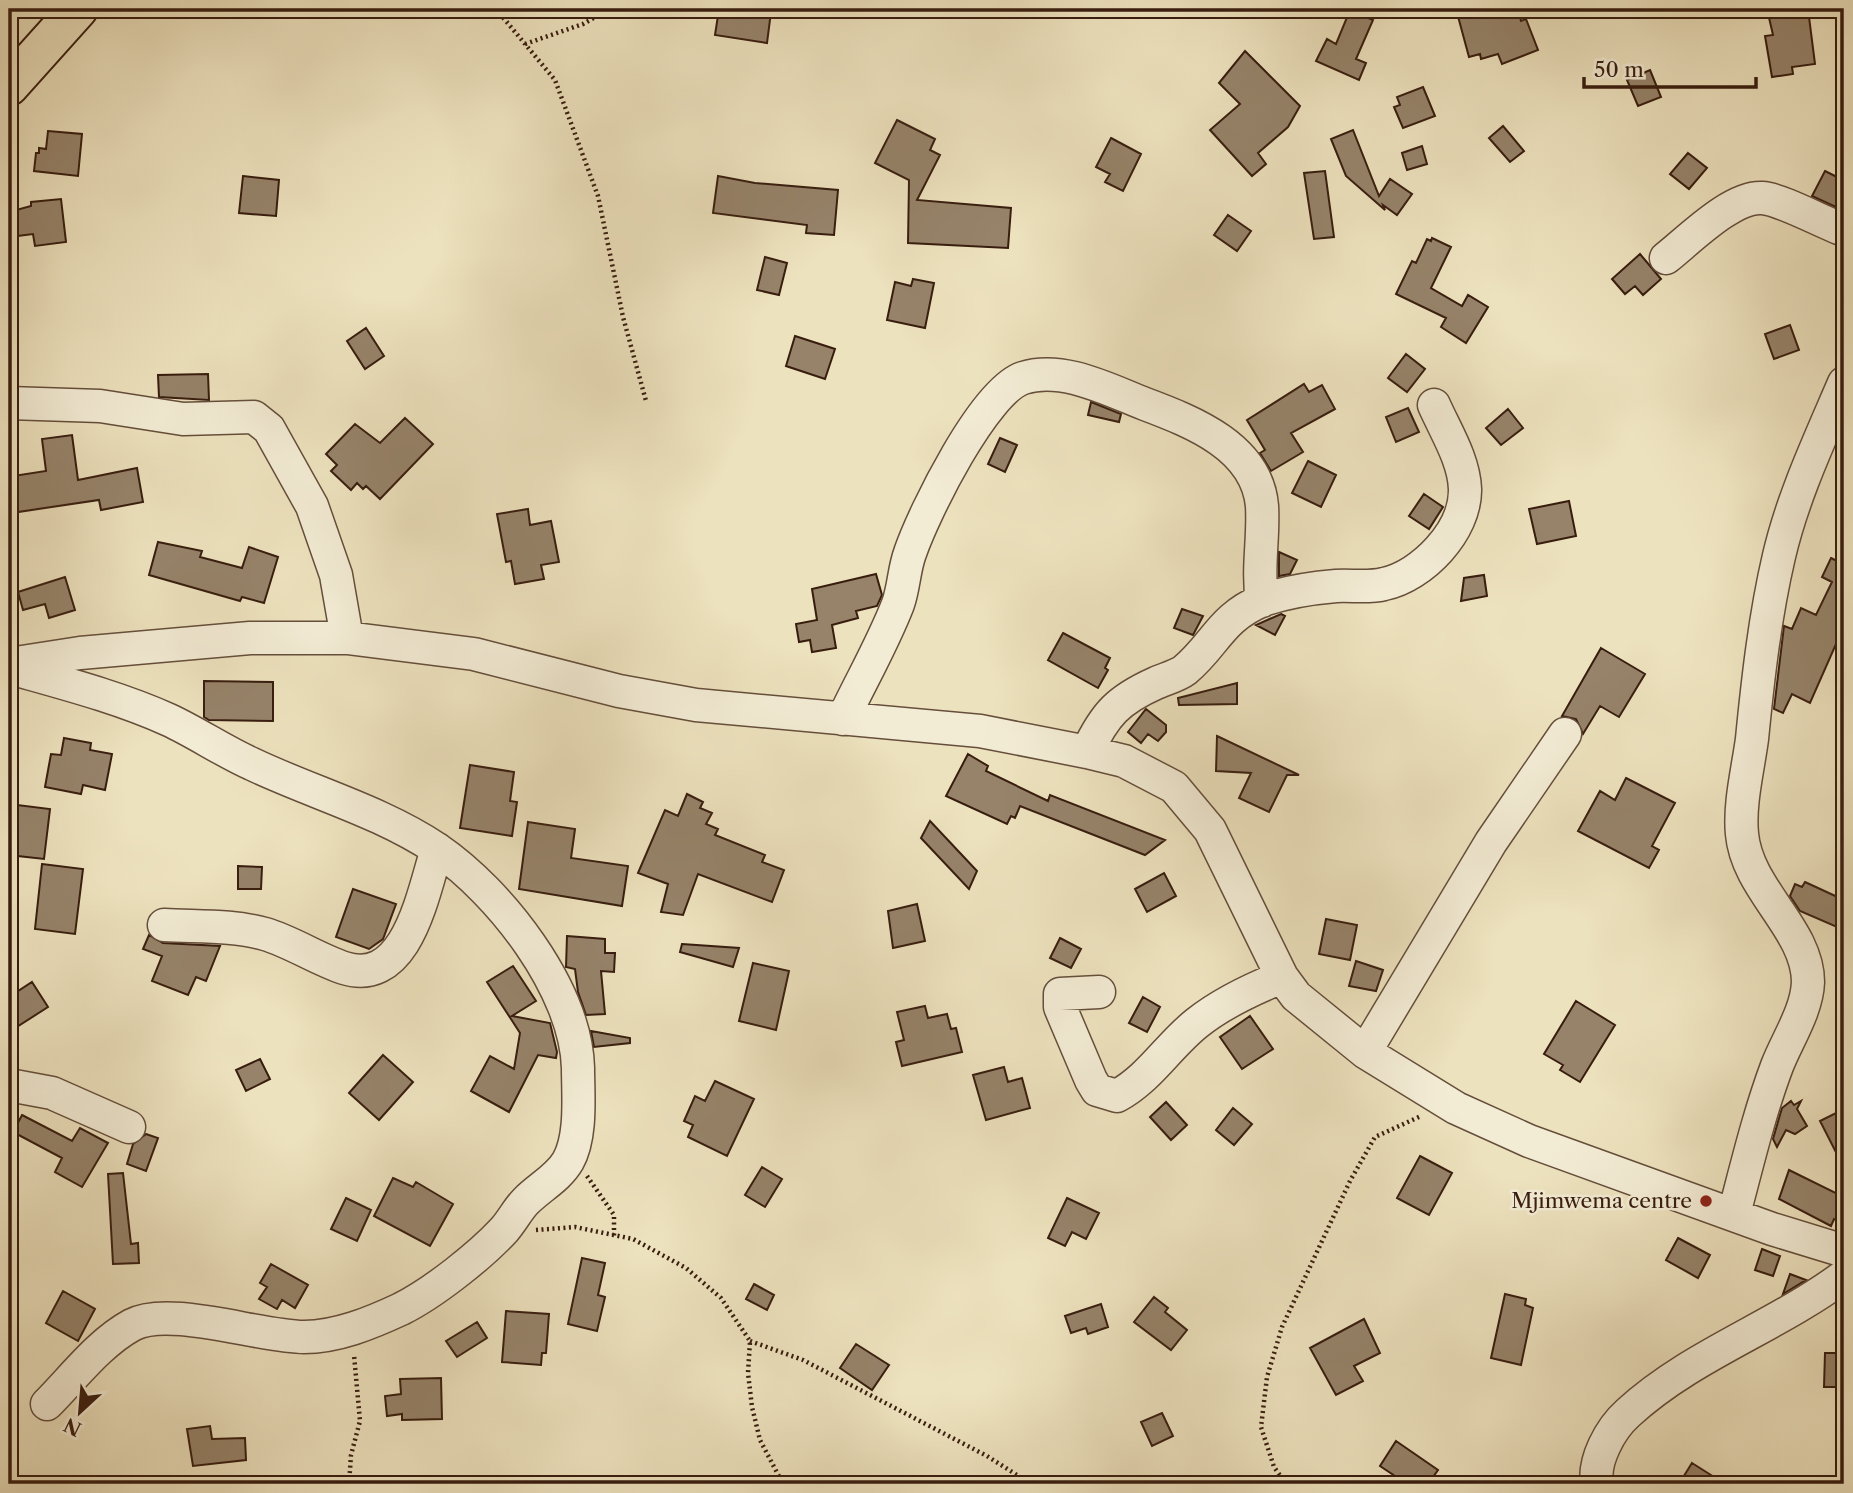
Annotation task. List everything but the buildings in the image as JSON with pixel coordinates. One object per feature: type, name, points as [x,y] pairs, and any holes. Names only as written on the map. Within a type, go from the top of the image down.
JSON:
[{"type":"main road","points":[[9,86],[79,9]]},
{"type":"street","points":[[1666,258],[1741,201],[1762,198],[1774,201],[1844,230]]},
{"type":"street","points":[[843,719],[897,606],[910,553],[955,461],[988,405],[1002,390],[1022,378],[1061,376],[1095,385],[1188,421],[1217,438],[1242,458],[1256,482],[1262,503],[1259,581],[1262,601]]},
{"type":"street","points":[[1734,1214],[1777,1066],[1808,985],[1807,967],[1787,926],[1761,889],[1747,860],[1741,833],[1758,672],[1779,555],[1804,476],[1844,383]]},
{"type":"street","points":[[9,403],[100,406],[183,419],[254,417],[269,429],[312,506],[336,575],[347,638]]},
{"type":"street","points":[[1087,752],[1102,721],[1126,697],[1182,672],[1222,626],[1262,601],[1286,593],[1334,586],[1383,585],[1411,575],[1436,553],[1455,524],[1465,492],[1461,465],[1434,405]]},
{"type":"street","points":[[9,665],[80,653],[250,638],[347,638],[474,654],[619,691],[696,705],[980,732],[1124,761],[1174,787],[1210,830],[1282,976],[1296,996],[1365,1052],[1456,1108],[1529,1141],[1844,1251]]},
{"type":"street","points":[[9,665],[126,703],[168,720],[250,764],[377,817],[437,849],[475,883],[518,930],[546,966],[566,1003],[578,1046],[575,1137],[569,1160],[549,1183],[526,1201],[504,1230],[404,1308],[350,1330],[303,1337],[170,1320],[134,1324],[105,1346],[47,1404]]},
{"type":"street","points":[[1365,1052],[1491,842],[1565,734]]},
{"type":"street","points":[[164,926],[229,928],[265,934],[344,968],[364,972],[377,969],[389,962],[399,949],[413,922],[437,849]]},
{"type":"street","points":[[1099,992],[1060,994],[1060,1007],[1097,1090],[1117,1096],[1137,1085],[1197,1023],[1247,991],[1282,976]]},
{"type":"street","points":[[9,1085],[52,1093],[129,1127]]},
{"type":"street","points":[[1597,1484],[1595,1471],[1602,1451],[1625,1415],[1687,1370],[1815,1297],[1844,1276]]},
{"type":"path","points":[[496,9],[555,80],[598,196],[623,317],[646,401]]},
{"type":"path","points":[[524,44],[583,24],[609,9]]},
{"type":"path","points":[[912,9],[920,17]]},
{"type":"path","points":[[1286,1484],[1274,1467],[1261,1427],[1267,1377],[1282,1326],[1350,1181],[1375,1137],[1412,1119],[1456,1108]]},
{"type":"path","points":[[569,1160],[589,1178],[606,1199],[614,1215],[614,1236]]},
{"type":"path","points":[[504,1230],[575,1227],[633,1239],[674,1261],[704,1282],[720,1298],[750,1341],[803,1360],[987,1455],[1031,1484]]},
{"type":"path","points":[[349,1484],[351,1455],[360,1421],[350,1330]]},
{"type":"path","points":[[750,1341],[748,1373],[752,1406],[760,1440],[783,1484]]},
{"type":"place","name":"Mjimwema centre","points":[[1706,1201]]}]
